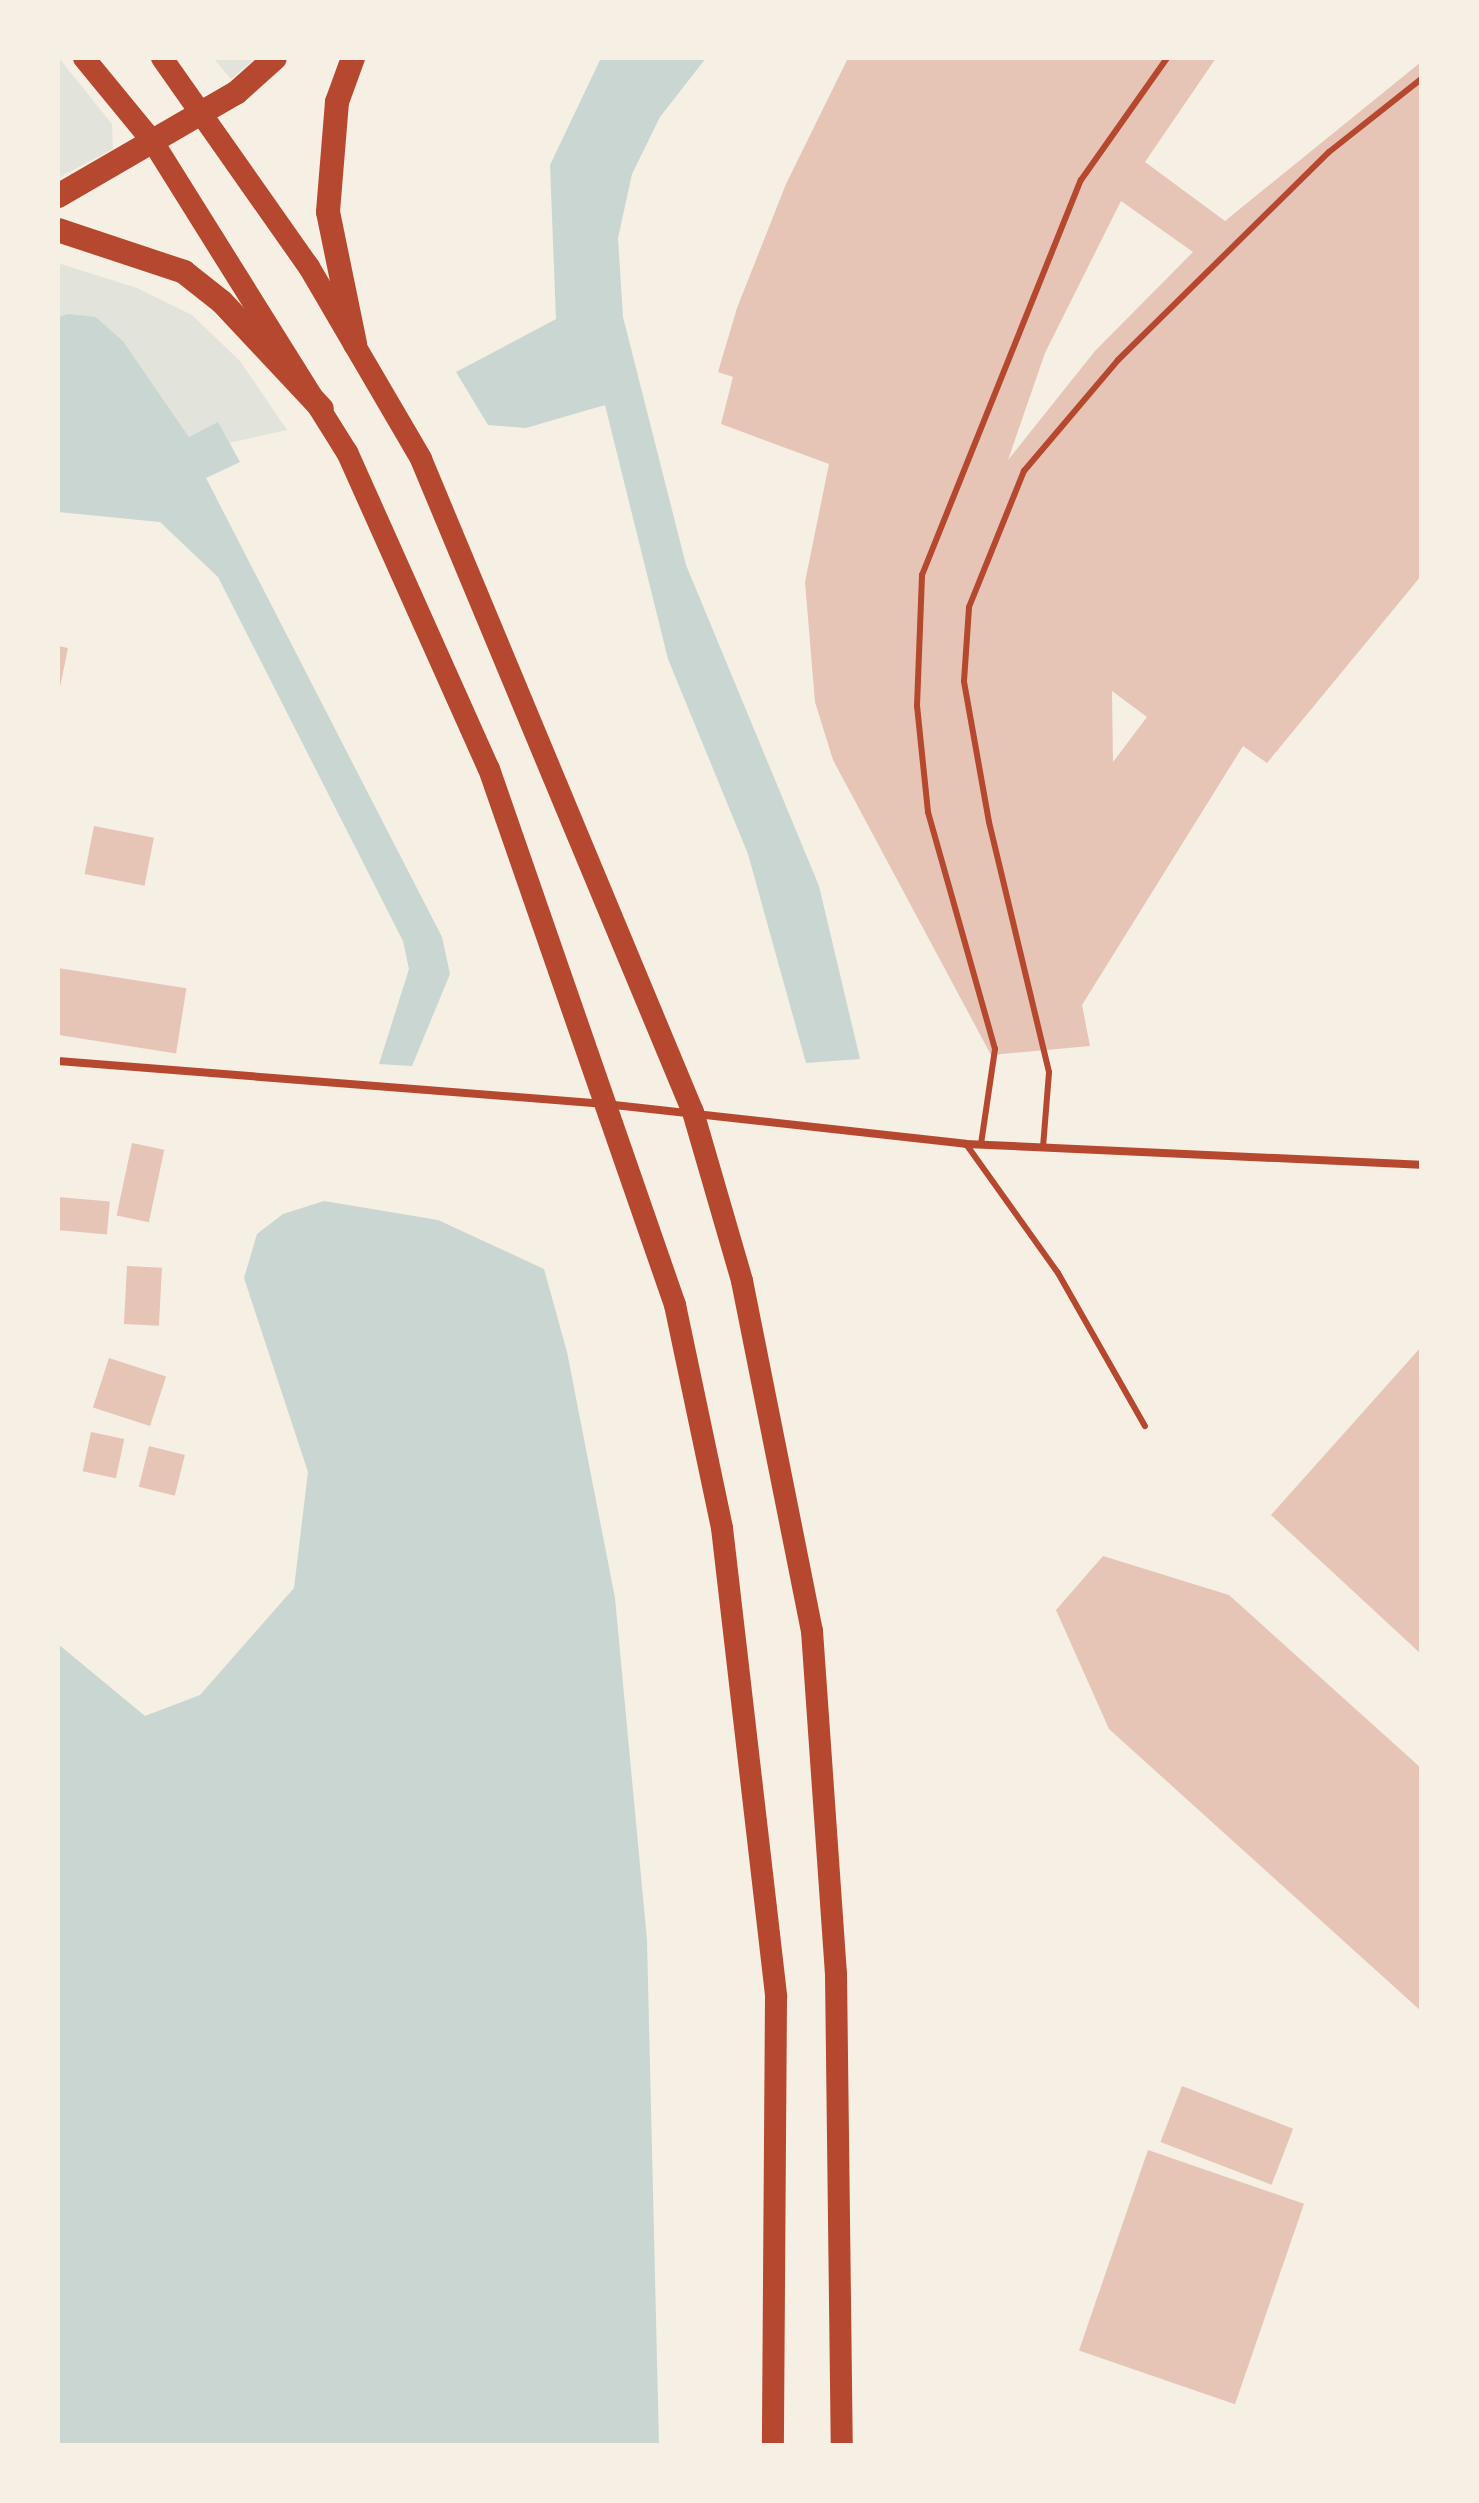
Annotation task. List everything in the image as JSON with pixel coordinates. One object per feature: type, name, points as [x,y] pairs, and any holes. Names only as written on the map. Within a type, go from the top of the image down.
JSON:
[{"type":"highway","points":[[84,58],[153,142],[322,409],[489,769],[675,1305],[722,1528],[776,1997],[773,2445]]},
{"type":"highway","points":[[162,58],[204,110],[355,344],[421,459],[471,570],[693,1112],[742,1281],[812,1631],[836,1974],[842,2445]]},
{"type":"highway","points":[[58,196],[204,110],[275,58]]},
{"type":"highway","points":[[353,58],[337,102],[328,212],[355,344]]},
{"type":"highway","points":[[58,230],[184,272],[222,302],[322,409]]},
{"type":"street","points":[[58,1061],[693,1112],[966,1144],[1421,1165]]},
{"type":"lane","points":[[981,1144],[995,1049],[928,812],[917,706],[922,575],[1081,180],[1167,58]]},
{"type":"lane","points":[[1043,1147],[1049,1072],[989,822],[964,681],[969,607],[1024,471],[1118,360],[1329,152],[1421,79]]},
{"type":"lane","points":[[966,1144],[1058,1273],[1145,1426]]},
{"type":"shaded area","points":[[59,58],[112,124],[113,149],[58,178]]},
{"type":"shaded area","points":[[213,58],[256,58],[231,79]]},
{"type":"shaded area","points":[[601,58],[706,58],[660,117],[632,174],[618,238],[623,317],[686,565],[819,886],[860,1059],[806,1063],[748,854],[668,659],[605,405],[526,428],[488,425],[456,372],[556,319],[550,165]]},
{"type":"shaded area","points":[[58,263],[137,288],[192,315],[240,361],[287,430],[225,444],[189,437],[123,341],[96,317],[58,317]]},
{"type":"shaded area","points":[[68,314],[96,317],[123,341],[189,437],[218,422],[240,462],[206,478],[442,937],[450,974],[412,1066],[379,1064],[409,969],[403,941],[218,577],[160,522],[58,512],[58,317]]},
{"type":"shaded area","points":[[324,1201],[438,1220],[544,1269],[567,1352],[615,1598],[647,1940],[659,2445],[58,2445],[58,1644],[145,1716],[200,1695],[294,1588],[308,1472],[244,1278],[257,1234],[283,1214]]},
{"type":"building","points":[[848,58],[1216,58],[1145,162],[1225,221],[1421,62],[1421,576],[1267,763],[1243,746],[1082,1005],[1090,1046],[991,1055],[833,760],[815,702],[805,582],[829,464],[721,424],[733,377],[718,372],[737,308],[786,184]],"holes":[[[1121,201],[1193,252],[1095,351],[1008,460],[1045,353]],[[1112,691],[1147,717],[1113,762]]]},
{"type":"building","points":[[58,646],[68,648],[59,692],[58,692]]},
{"type":"building","points":[[94,826],[154,838],[145,886],[85,874]]},
{"type":"building","points":[[58,968],[186,988],[176,1054],[58,1035]]},
{"type":"building","points":[[132,1143],[164,1150],[149,1222],[117,1215]]},
{"type":"building","points":[[58,1197],[110,1202],[107,1234],[58,1230]]},
{"type":"building","points":[[127,1266],[162,1268],[159,1326],[124,1324]]},
{"type":"building","points":[[1421,1347],[1421,1654],[1271,1515]]},
{"type":"building","points":[[109,1358],[166,1377],[150,1426],[93,1407]]},
{"type":"building","points":[[91,1432],[124,1439],[116,1478],[83,1471]]},
{"type":"building","points":[[149,1446],[185,1455],[175,1496],[139,1487]]},
{"type":"building","points":[[1103,1556],[1229,1595],[1421,1768],[1421,2011],[1109,1729],[1056,1610]]},
{"type":"building","points":[[1182,2086],[1293,2129],[1272,2185],[1160,2142]]},
{"type":"building","points":[[1148,2150],[1304,2204],[1235,2404],[1079,2350]]}]
